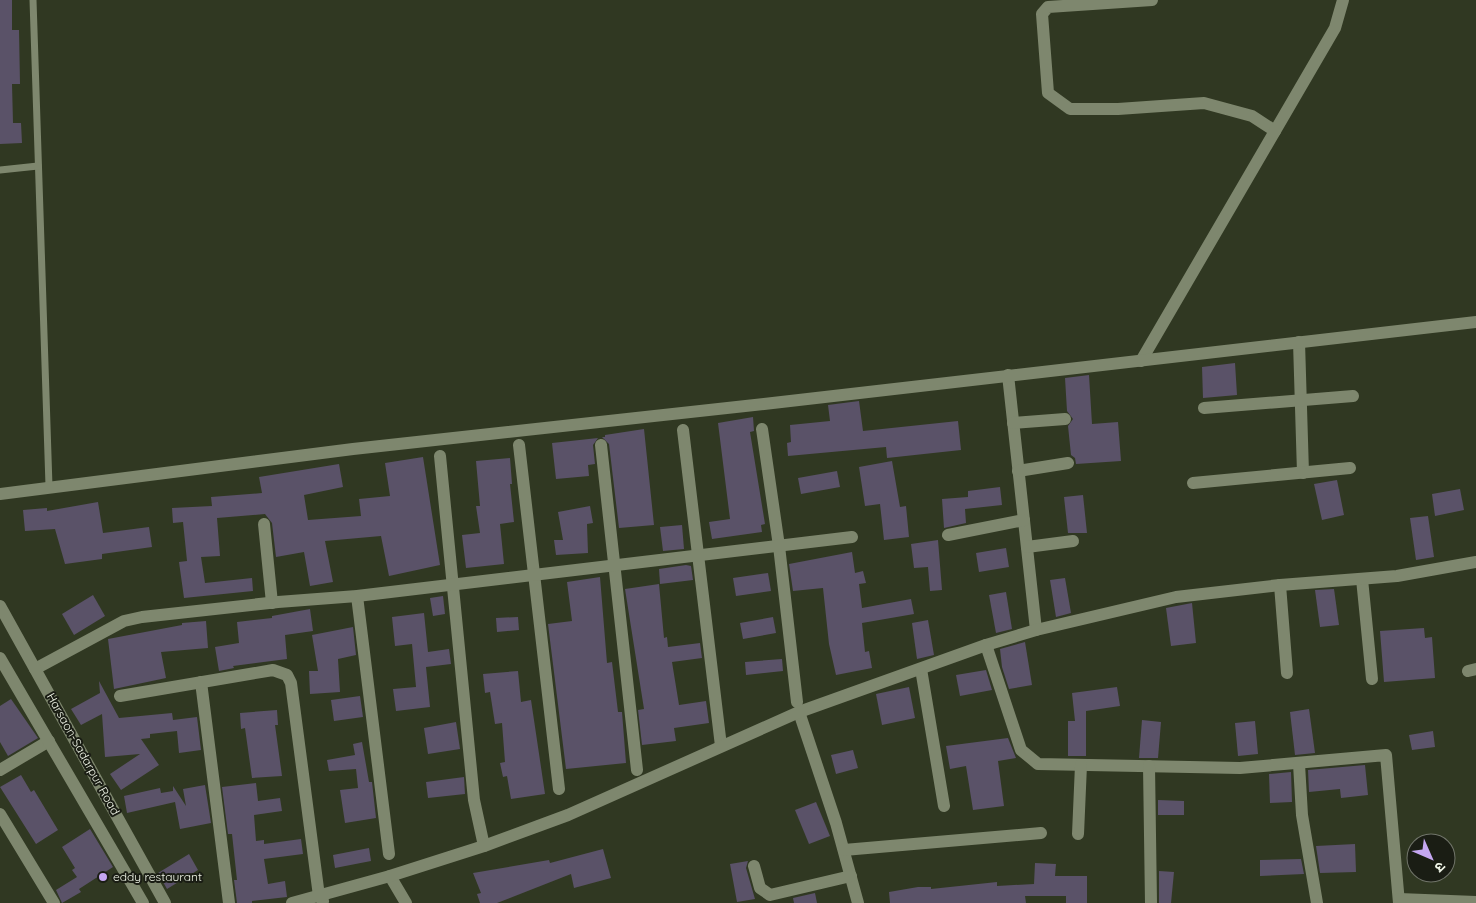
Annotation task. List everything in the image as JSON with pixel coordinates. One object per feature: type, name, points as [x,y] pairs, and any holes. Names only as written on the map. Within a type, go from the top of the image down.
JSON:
[{"type":"street","points":[[1152,0],[1048,7],[1042,14],[1048,93],[1070,109],[1118,109],[1204,103],[1252,116],[1275,130]]},
{"type":"street","points":[[1141,361],[1335,28],[1343,0]]},
{"type":"street","points":[[0,494],[49,486],[353,449],[738,407],[1476,322]]},
{"type":"street","points":[[1299,342],[1303,473]]},
{"type":"street","points":[[1008,375],[1036,630]]},
{"type":"street","points":[[1204,408],[1353,396]]},
{"type":"street","points":[[1013,423],[1065,418]]},
{"type":"street","points":[[762,429],[779,546],[798,707],[844,850],[858,903]]},
{"type":"street","points":[[683,430],[722,746]]},
{"type":"street","points":[[519,445],[559,789]]},
{"type":"street","points":[[602,445],[637,770]]},
{"type":"street","points":[[440,456],[474,800],[484,846]]},
{"type":"street","points":[[1018,471],[1068,463]]},
{"type":"street","points":[[1193,483],[1350,468]]},
{"type":"street","points":[[948,535],[1024,520]]},
{"type":"street","points":[[264,524],[272,603]]},
{"type":"street","points":[[35,669],[124,621],[272,603],[454,585],[852,537]]},
{"type":"street","points":[[1027,547],[1073,541]]},
{"type":"street","points":[[292,903],[322,899],[484,846],[568,815],[722,746],[798,707],[921,669],[986,645],[1036,630],[1176,597],[1280,585],[1422,573],[1476,562]]},
{"type":"street","points":[[1362,579],[1372,679]]},
{"type":"street","points":[[1280,585],[1287,673]]},
{"type":"street","points":[[357,596],[389,854]]},
{"type":"street","name":"Harsaon-Sadarpur Road","points":[[0,606],[165,903]]},
{"type":"street","points":[[986,645],[1021,750],[1038,764],[1240,768],[1386,755],[1399,901],[1476,902]]},
{"type":"street","name":"Harsaon-Sadarpur Road","points":[[0,658],[143,903]]},
{"type":"street","points":[[921,669],[944,806]]},
{"type":"street","points":[[120,696],[273,670],[287,675],[290,683],[322,899]]},
{"type":"street","points":[[201,682],[229,903]]},
{"type":"street","points":[[0,770],[49,741]]},
{"type":"street","points":[[1078,834],[1081,764]]},
{"type":"street","points":[[1299,764],[1302,815],[1317,903]]},
{"type":"street","points":[[1149,766],[1151,903]]},
{"type":"street","points":[[0,814],[54,903]]},
{"type":"street","points":[[844,850],[1042,833]]},
{"type":"street","points":[[754,866],[760,888],[770,895],[851,876]]},
{"type":"street","points":[[390,876],[406,903]]},
{"type":"lane","points":[[33,0],[49,486]]},
{"type":"lane","points":[[0,170],[38,166]]},
{"type":"building","points":[[0,0],[12,0],[12,30],[19,30],[20,84],[12,84],[13,123],[21,123],[22,143],[0,144]]},
{"type":"building","points":[[1235,363],[1237,395],[1203,398],[1202,367]]},
{"type":"building","points":[[1089,375],[1092,424],[1118,422],[1121,461],[1076,464],[1075,458],[1071,455],[1068,426],[1073,419],[1067,411],[1065,378]]},
{"type":"building","points":[[859,401],[863,431],[958,421],[961,450],[887,458],[886,447],[788,456],[787,443],[791,442],[790,425],[830,421],[828,405]]},
{"type":"building","points":[[753,417],[754,431],[750,432],[765,524],[761,525],[762,532],[712,539],[709,522],[730,519],[718,423]]},
{"type":"building","points":[[644,429],[654,525],[619,528],[609,444],[602,437]]},
{"type":"building","points":[[598,438],[593,445],[595,464],[588,465],[589,476],[556,479],[552,443]]},
{"type":"building","points":[[423,457],[440,565],[389,576],[381,536],[325,541],[333,582],[310,586],[304,552],[276,557],[272,523],[265,514],[217,518],[220,556],[201,557],[205,583],[252,578],[253,591],[184,598],[179,562],[187,561],[183,522],[173,523],[172,508],[212,506],[211,497],[262,493],[259,477],[339,464],[343,487],[304,495],[308,520],[361,516],[359,499],[390,496],[385,463]]},
{"type":"building","points":[[510,458],[512,484],[510,484],[514,522],[500,524],[504,564],[466,568],[462,535],[480,533],[476,506],[480,506],[476,461]]},
{"type":"building","points":[[892,461],[900,507],[906,506],[909,537],[884,540],[880,504],[865,506],[859,467]]},
{"type":"building","points":[[837,471],[840,487],[801,494],[798,478]]},
{"type":"building","points":[[1337,480],[1344,515],[1322,520],[1314,484]]},
{"type":"building","points":[[1000,487],[1002,505],[965,509],[966,523],[944,528],[942,499],[968,497],[968,491]]},
{"type":"building","points":[[1460,489],[1464,510],[1435,516],[1432,494]]},
{"type":"building","points":[[1083,495],[1087,533],[1068,533],[1064,497]]},
{"type":"building","points":[[98,502],[103,533],[149,527],[152,547],[102,554],[102,559],[65,564],[55,529],[25,531],[23,510],[47,508],[47,511]]},
{"type":"building","points":[[590,506],[593,523],[587,524],[588,553],[556,555],[554,540],[563,540],[558,512]]},
{"type":"building","points":[[1428,516],[1434,557],[1416,560],[1410,518]]},
{"type":"building","points":[[682,525],[684,549],[663,551],[660,527]]},
{"type":"building","points":[[938,540],[942,590],[930,591],[928,567],[914,568],[911,544]]},
{"type":"building","points":[[1006,548],[1009,567],[979,572],[976,553]]},
{"type":"building","points":[[852,552],[855,573],[863,571],[866,583],[859,584],[862,608],[911,599],[914,614],[862,623],[865,652],[869,651],[872,668],[836,675],[829,644],[823,588],[793,591],[789,564]]},
{"type":"building","points":[[691,566],[693,580],[660,584],[659,569]]},
{"type":"building","points":[[768,573],[771,591],[736,596],[733,578]]},
{"type":"building","points":[[600,577],[607,663],[612,662],[618,712],[622,712],[626,763],[566,769],[548,624],[572,621],[567,582]]},
{"type":"building","points":[[1065,578],[1071,613],[1056,617],[1050,580]]},
{"type":"building","points":[[659,584],[664,638],[667,637],[668,647],[700,643],[702,658],[672,662],[679,705],[706,701],[709,723],[674,728],[676,741],[642,745],[638,710],[644,709],[625,589]]},
{"type":"building","points":[[1334,589],[1339,625],[1320,627],[1315,590]]},
{"type":"building","points":[[1006,592],[1012,629],[996,633],[989,595]]},
{"type":"building","points":[[93,595],[105,616],[74,635],[62,614]]},
{"type":"building","points":[[443,596],[445,614],[433,616],[430,598]]},
{"type":"building","points":[[1192,603],[1196,643],[1171,646],[1166,608]]},
{"type":"building","points":[[310,609],[313,631],[285,635],[287,659],[233,666],[234,668],[219,671],[215,647],[239,643],[237,622],[272,618],[272,616]]},
{"type":"building","points":[[424,613],[428,652],[449,649],[451,664],[426,667],[430,707],[396,711],[393,689],[416,687],[412,644],[395,646],[392,617]]},
{"type":"building","points":[[518,617],[519,630],[497,632],[496,618]]},
{"type":"building","points":[[773,617],[776,633],[743,639],[740,623]]},
{"type":"building","points":[[928,620],[934,655],[917,659],[912,623]]},
{"type":"building","points":[[206,621],[208,648],[161,652],[166,678],[114,689],[108,639],[182,625],[182,623]]},
{"type":"building","points":[[353,627],[356,655],[338,659],[340,692],[310,694],[309,671],[318,671],[312,635]]},
{"type":"building","points":[[1424,628],[1425,638],[1432,637],[1435,678],[1384,682],[1380,631]]},
{"type":"building","points":[[1025,642],[1032,685],[1009,689],[1002,667],[1000,649]]},
{"type":"building","points":[[782,659],[783,671],[746,675],[745,662]]},
{"type":"building","points":[[986,670],[992,690],[960,696],[956,675]]},
{"type":"building","points":[[518,671],[521,702],[531,700],[545,794],[511,799],[507,776],[503,777],[500,763],[505,762],[502,723],[495,724],[490,692],[485,693],[483,674]]},
{"type":"building","points":[[99,681],[119,718],[172,713],[173,720],[197,717],[201,750],[179,753],[177,731],[150,734],[150,738],[141,739],[159,765],[121,790],[110,774],[140,754],[105,757],[102,714],[81,725],[71,709],[100,693]]},
{"type":"building","points":[[909,687],[915,718],[882,725],[876,694]]},
{"type":"building","points":[[1117,687],[1120,706],[1086,711],[1086,756],[1068,756],[1068,721],[1075,721],[1072,693]]},
{"type":"building","points":[[360,696],[363,717],[334,721],[331,700]]},
{"type":"building","points":[[11,699],[38,738],[8,756],[0,742],[0,706]]},
{"type":"building","points":[[1309,709],[1315,753],[1295,755],[1290,712]]},
{"type":"building","points":[[277,710],[278,725],[275,725],[282,776],[252,778],[245,728],[241,729],[240,713]]},
{"type":"building","points":[[1142,720],[1161,722],[1158,758],[1139,758]]},
{"type":"building","points":[[1255,721],[1258,754],[1238,756],[1235,723]]},
{"type":"building","points":[[456,722],[460,749],[428,754],[424,728]]},
{"type":"building","points":[[1433,731],[1435,747],[1412,750],[1409,735]]},
{"type":"building","points":[[1008,738],[1016,758],[998,761],[1004,806],[973,810],[966,766],[950,769],[946,746]]},
{"type":"building","points":[[362,742],[369,782],[372,782],[376,818],[345,823],[340,790],[358,788],[356,769],[329,771],[327,760],[355,755],[353,744]]},
{"type":"building","points":[[853,750],[858,768],[836,774],[831,755]]},
{"type":"building","points":[[1365,765],[1368,795],[1341,798],[1340,789],[1309,792],[1308,770]]},
{"type":"building","points":[[1291,772],[1292,802],[1270,803],[1269,774]]},
{"type":"building","points":[[21,775],[31,792],[34,790],[58,830],[36,844],[0,787]]},
{"type":"building","points":[[464,777],[465,794],[428,798],[426,782]]},
{"type":"building","points":[[256,783],[258,801],[280,798],[282,811],[254,815],[256,841],[264,840],[264,844],[301,839],[303,854],[264,859],[268,884],[285,881],[287,897],[252,901],[252,903],[237,903],[234,880],[237,880],[232,834],[228,834],[222,787]]},
{"type":"building","points":[[205,785],[211,823],[180,829],[175,802],[127,813],[124,796],[160,788],[161,793],[173,791],[173,786],[186,806],[183,789]]},
{"type":"building","points":[[1158,800],[1184,801],[1184,815],[1158,815]]},
{"type":"building","points":[[816,802],[830,836],[809,844],[795,810]]},
{"type":"building","points":[[90,829],[113,867],[79,889],[81,892],[62,903],[56,890],[77,877],[72,870],[75,868],[62,847]]},
{"type":"building","points":[[1355,844],[1356,872],[1320,873],[1316,846]]},
{"type":"building","points":[[369,848],[371,861],[335,868],[333,855]]},
{"type":"building","points":[[603,849],[611,878],[574,888],[571,874],[497,903],[480,903],[477,894],[481,893],[473,873],[549,860],[550,863]]},
{"type":"building","points":[[189,854],[198,870],[167,889],[158,873]]},
{"type":"building","points":[[1301,859],[1304,874],[1260,876],[1260,860]]},
{"type":"building","points":[[748,861],[746,868],[755,899],[737,902],[730,864]]},
{"type":"building","points":[[1035,863],[1056,864],[1055,876],[1087,876],[1087,903],[1066,903],[1066,896],[1025,896],[1026,903],[890,903],[889,892],[918,887],[931,887],[931,889],[997,882],[997,886],[1034,884]]},
{"type":"building","points":[[1159,871],[1174,872],[1171,903],[1159,903]]},
{"type":"building","points":[[815,893],[817,903],[794,903],[793,898]]},
{"type":"place","name":"eddy restaurant","points":[[103,877]]}]
